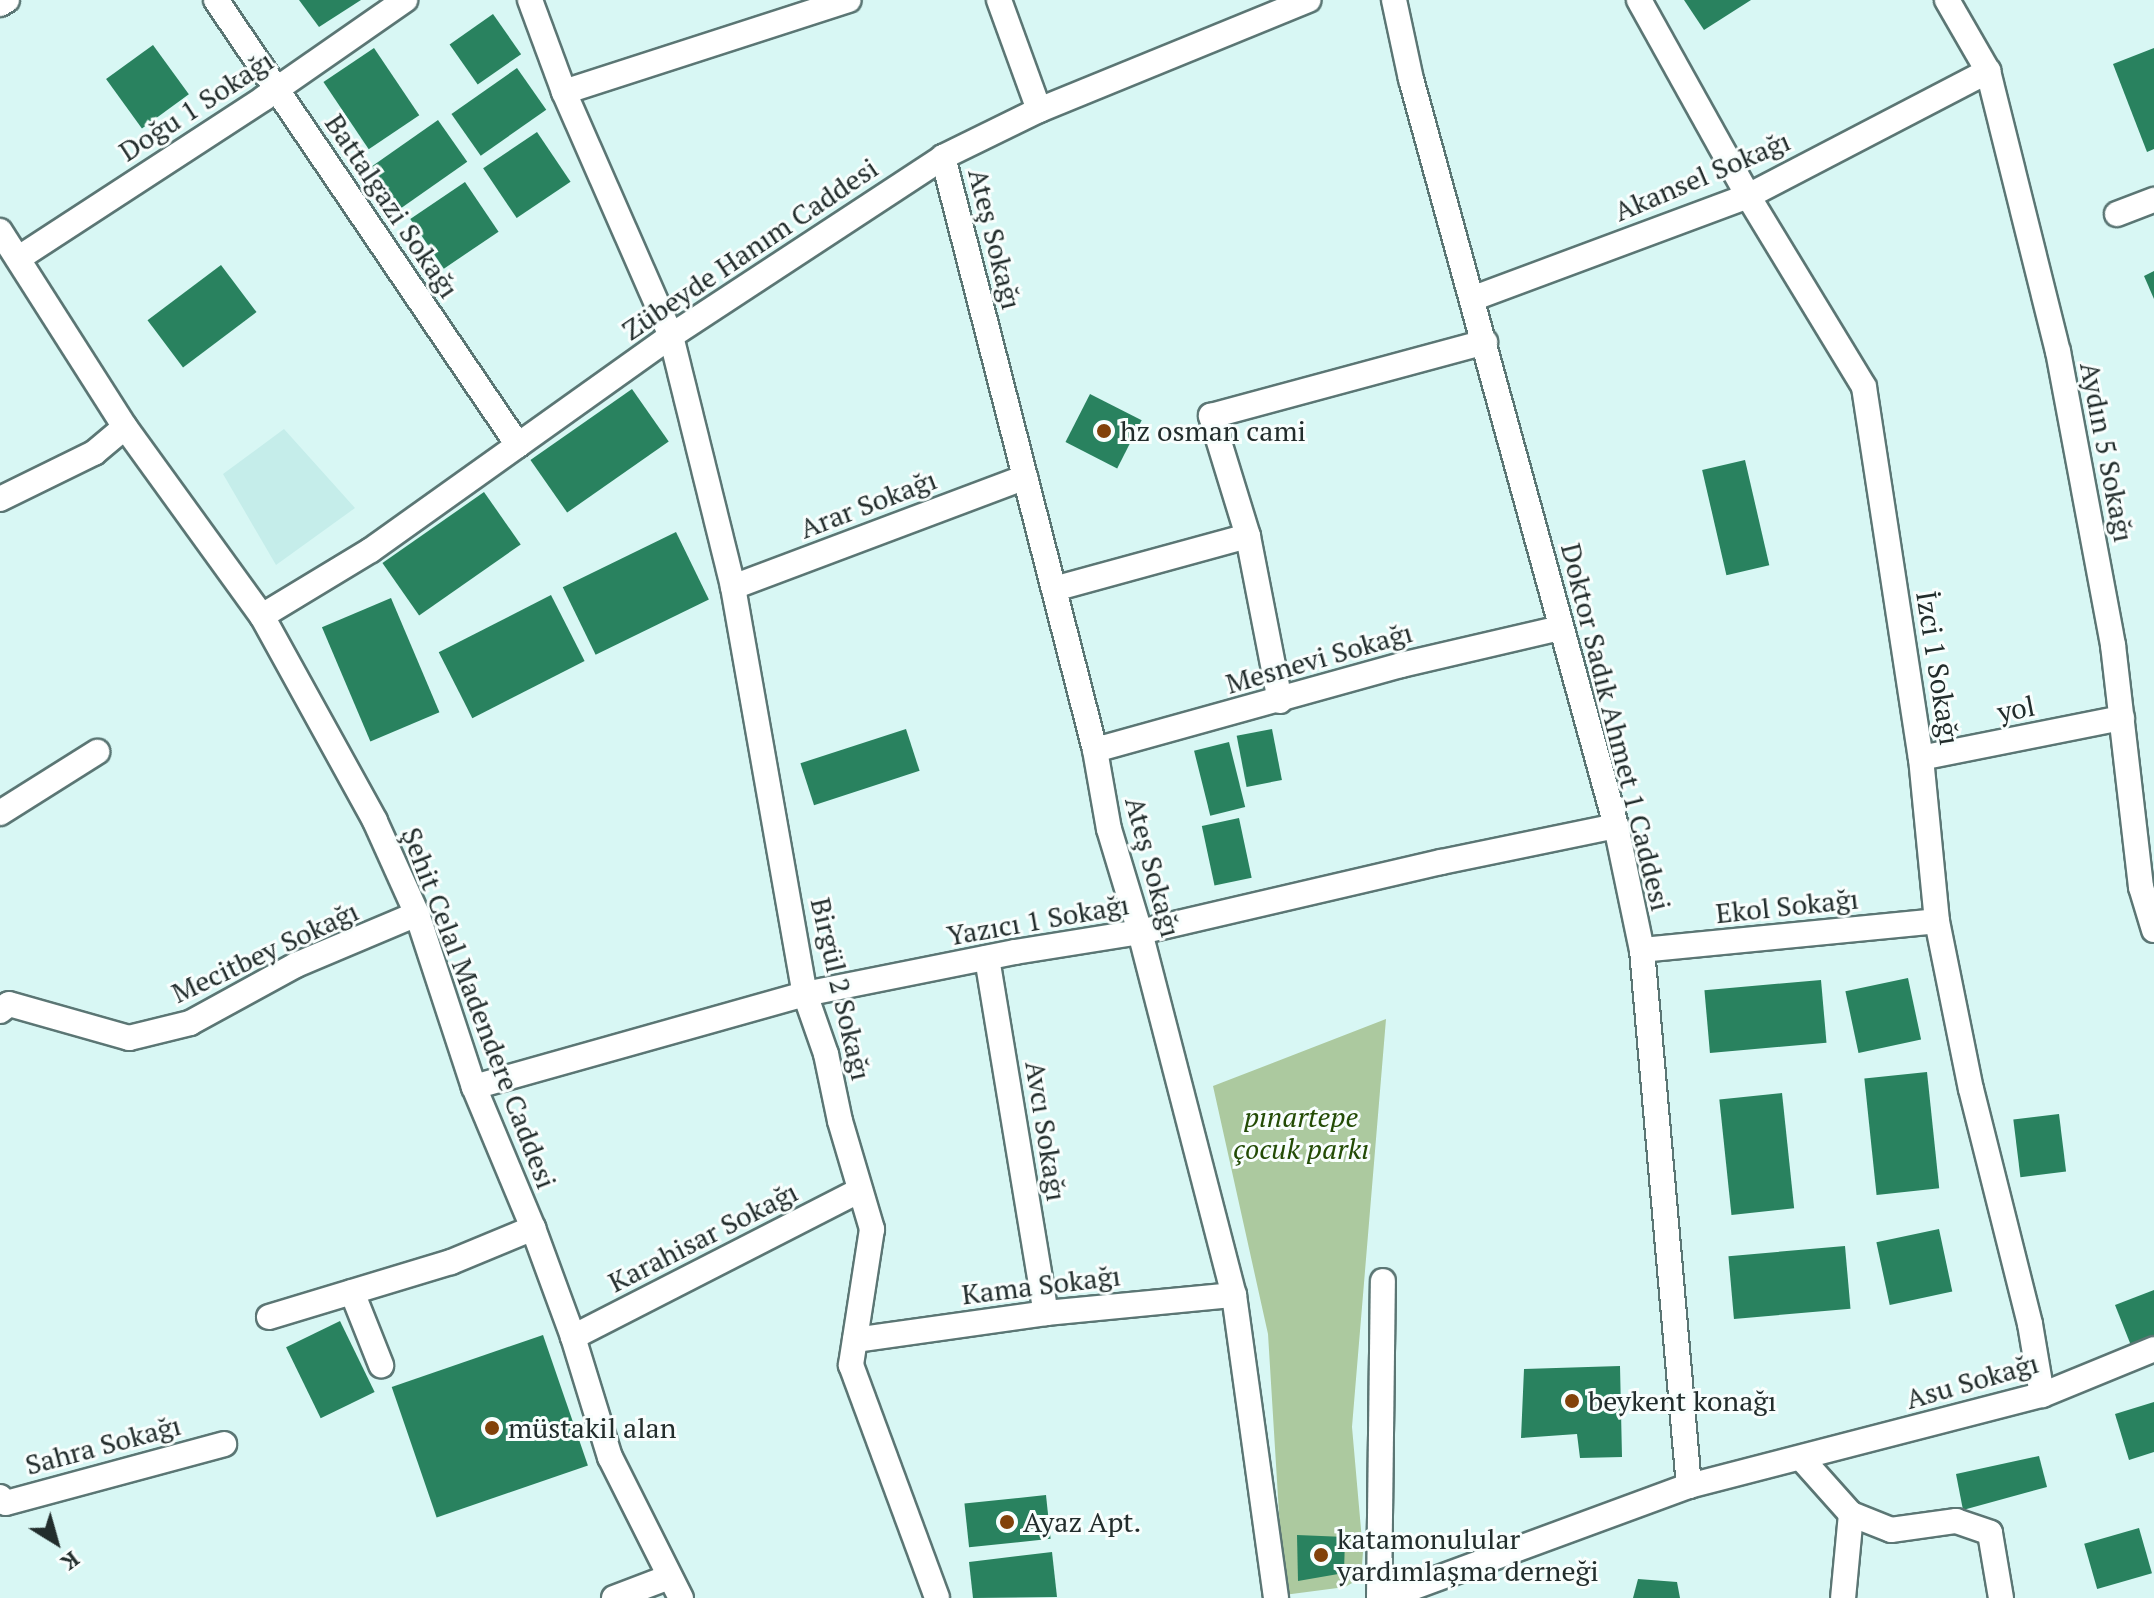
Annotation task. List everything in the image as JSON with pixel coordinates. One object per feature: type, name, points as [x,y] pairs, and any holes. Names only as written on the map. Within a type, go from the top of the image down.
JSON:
[{"type":"street","points":[[0,4],[7,0]]},
{"type":"street","name":"Battalgazi Sokağı","points":[[216,0],[518,445]]},
{"type":"street","name":"Doğu 1 Sokağı","points":[[19,258],[277,90],[405,0]]},
{"type":"street","name":"Birgül 2 Sokağı","points":[[530,0],[564,92],[671,336],[733,587],[805,994],[826,1054],[872,1229],[851,1365],[937,1598]]},
{"type":"street","points":[[564,92],[848,0]]},
{"type":"street","points":[[999,0],[1039,110]]},
{"type":"street","name":"Zübeyde Hanım Caddesi","points":[[262,616],[371,550],[671,336],[943,157],[1039,110],[1308,0]]},
{"type":"street","name":"Doktor Sadık Ahmet 1 Caddesi","points":[[1394,0],[1411,79],[1474,298],[1560,628],[1616,826],[1642,950],[1689,1486]]},
{"type":"street","name":"İzci 1 Sokağı","points":[[1639,0],[1748,196],[1864,387],[1921,758],[1937,921],[1971,1089],[2030,1324],[2042,1395]]},
{"type":"street","name":"Aydın 5 Sokağı","points":[[1947,0],[1988,71],[2058,351],[2113,645],[2141,887],[2154,930]]},
{"type":"street","name":"Akansel Sokağı","points":[[1474,298],[1748,196],[1988,71]]},
{"type":"street","name":"Ateş Sokağı","points":[[943,157],[1095,750],[1109,829],[1140,932],[1234,1295],[1276,1598]]},
{"type":"street","points":[[2117,214],[2154,200]]},
{"type":"street","name":"Şehit Celal Madendere Caddesi","points":[[0,231],[125,427],[262,616],[375,821],[417,914],[474,1087],[533,1228],[573,1337],[610,1457],[675,1587]]},
{"type":"street","points":[[1280,701],[1248,536],[1211,416],[1485,342]]},
{"type":"street","points":[[0,499],[94,453],[125,427]]},
{"type":"street","name":"Arar Sokağı","points":[[733,587],[1025,477]]},
{"type":"street","points":[[1054,589],[1248,536]]},
{"type":"street","name":"Mesnevi Sokağı","points":[[1095,750],[1401,665],[1560,628]]},
{"type":"street","name":"yol","points":[[1921,758],[2122,718]]},
{"type":"street","points":[[0,813],[97,752]]},
{"type":"street","name":"Yazıcı 1 Sokağı","points":[[474,1087],[805,994],[1140,932],[1441,862],[1616,826]]},
{"type":"street","name":"Mecitbey Sokağı","points":[[0,1011],[9,1004],[129,1038],[190,1023],[296,965],[417,914]]},
{"type":"street","name":"Ekol Sokağı","points":[[1642,950],[1937,921]]},
{"type":"street","name":"Avcı Sokağı","points":[[987,958],[1046,1313]]},
{"type":"street","name":"Karahisar Sokağı","points":[[573,1337],[860,1190]]},
{"type":"street","points":[[269,1317],[451,1262],[533,1228]]},
{"type":"street","points":[[1381,1598],[1383,1281]]},
{"type":"street","points":[[352,1292],[381,1365]]},
{"type":"street","name":"Kama Sokağı","points":[[855,1340],[1046,1313],[1234,1295]]},
{"type":"street","name":"Asu Sokağı","points":[[1381,1598],[1689,1486],[2042,1395],[2154,1349]]},
{"type":"street","name":"Sahra Sokağı","points":[[0,1497],[6,1503],[224,1444]]},
{"type":"street","points":[[1801,1458],[1851,1514],[1891,1530],[1956,1521],[1990,1533],[2001,1598]]},
{"type":"street","points":[[1843,1598],[1851,1514]]},
{"type":"street","points":[[614,1598],[675,1587]]},
{"type":"shaded area","points":[[284,429],[355,508],[276,565],[223,474]]},
{"type":"green space","name":"pınartepe çocuk parkı","points":[[1386,1019],[1352,1427],[1363,1552],[1361,1578],[1345,1587],[1284,1595],[1268,1334],[1213,1086]]},
{"type":"building","points":[[299,0],[361,0],[319,27]]},
{"type":"building","points":[[1684,0],[1751,0],[1704,30]]},
{"type":"building","points":[[493,14],[521,54],[478,85],[450,44]]},
{"type":"building","points":[[153,45],[189,94],[142,128],[106,79]]},
{"type":"building","points":[[374,48],[419,115],[369,149],[323,82]]},
{"type":"building","points":[[2154,48],[2154,149],[2147,152],[2113,64]]},
{"type":"building","points":[[517,68],[546,110],[481,156],[451,114]]},
{"type":"building","points":[[438,120],[467,162],[401,208],[372,166]]},
{"type":"building","points":[[537,132],[571,182],[517,218],[483,168]]},
{"type":"building","points":[[465,182],[499,232],[444,269],[410,219]]},
{"type":"building","points":[[221,265],[257,312],[183,367],[148,320]]},
{"type":"building","points":[[2154,271],[2154,299],[2144,276]]},
{"type":"building","points":[[632,389],[669,441],[567,513],[530,460]]},
{"type":"building","name":"hz osman cami","points":[[1090,394],[1142,420],[1117,468],[1065,442]]},
{"type":"building","points":[[1745,460],[1769,565],[1726,575],[1702,470]]},
{"type":"building","points":[[484,492],[521,544],[419,616],[382,563]]},
{"type":"building","points":[[676,532],[709,599],[596,655],[563,587]]},
{"type":"building","points":[[551,595],[585,661],[472,718],[439,652]]},
{"type":"building","points":[[391,598],[439,712],[370,741],[322,627]]},
{"type":"building","points":[[906,729],[920,771],[814,805],[800,763]]},
{"type":"building","points":[[1272,729],[1282,780],[1247,787],[1237,736]]},
{"type":"building","points":[[1229,742],[1245,807],[1210,816],[1194,751]]},
{"type":"building","points":[[1239,818],[1252,878],[1215,886],[1202,826]]},
{"type":"building","points":[[1908,978],[1921,1040],[1858,1053],[1845,991]]},
{"type":"building","points":[[1821,980],[1826,1043],[1710,1053],[1704,990]]},
{"type":"building","points":[[1927,1072],[1939,1188],[1877,1195],[1864,1079]]},
{"type":"building","points":[[1782,1093],[1794,1208],[1731,1215],[1719,1100]]},
{"type":"building","points":[[2059,1114],[2066,1172],[2020,1177],[2013,1120]]},
{"type":"building","points":[[1939,1229],[1952,1292],[1890,1305],[1876,1242]]},
{"type":"building","points":[[1845,1246],[1850,1309],[1734,1319],[1728,1256]]},
{"type":"building","points":[[2154,1290],[2154,1339],[2132,1348],[2115,1305]]},
{"type":"building","points":[[340,1321],[375,1392],[321,1418],[286,1347]]},
{"type":"building","name":"müstakil alan","points":[[543,1335],[588,1465],[437,1518],[392,1387]]},
{"type":"building","name":"beykent konağı","points":[[1620,1366],[1622,1457],[1580,1458],[1577,1434],[1521,1438],[1524,1369]]},
{"type":"building","points":[[2154,1402],[2154,1452],[2129,1460],[2115,1414]]},
{"type":"building","points":[[2039,1456],[2047,1487],[1963,1510],[1956,1474]]},
{"type":"building","name":"Ayaz Apt.","points":[[1046,1495],[1051,1539],[969,1547],[964,1504]]},
{"type":"building","points":[[2139,1528],[2152,1573],[2097,1589],[2084,1544]]},
{"type":"building","name":"katamonulular yardımlaşma derneği","points":[[1297,1535],[1345,1537],[1344,1573],[1298,1581]]},
{"type":"building","name":"Ayaz Apt.","points":[[1052,1552],[1057,1597],[973,1598],[969,1562]]},
{"type":"building","points":[[1638,1579],[1677,1582],[1680,1598],[1633,1598]]},
{"type":"place","name":"hz osman cami","points":[[1104,431]]},
{"type":"place","name":"beykent konağı","points":[[1572,1401]]},
{"type":"place","name":"müstakil alan","points":[[492,1428]]},
{"type":"place","name":"Ayaz Apt.","points":[[1007,1522]]},
{"type":"place","name":"katamonulular yardımlaşma derneği","points":[[1321,1555]]}]
